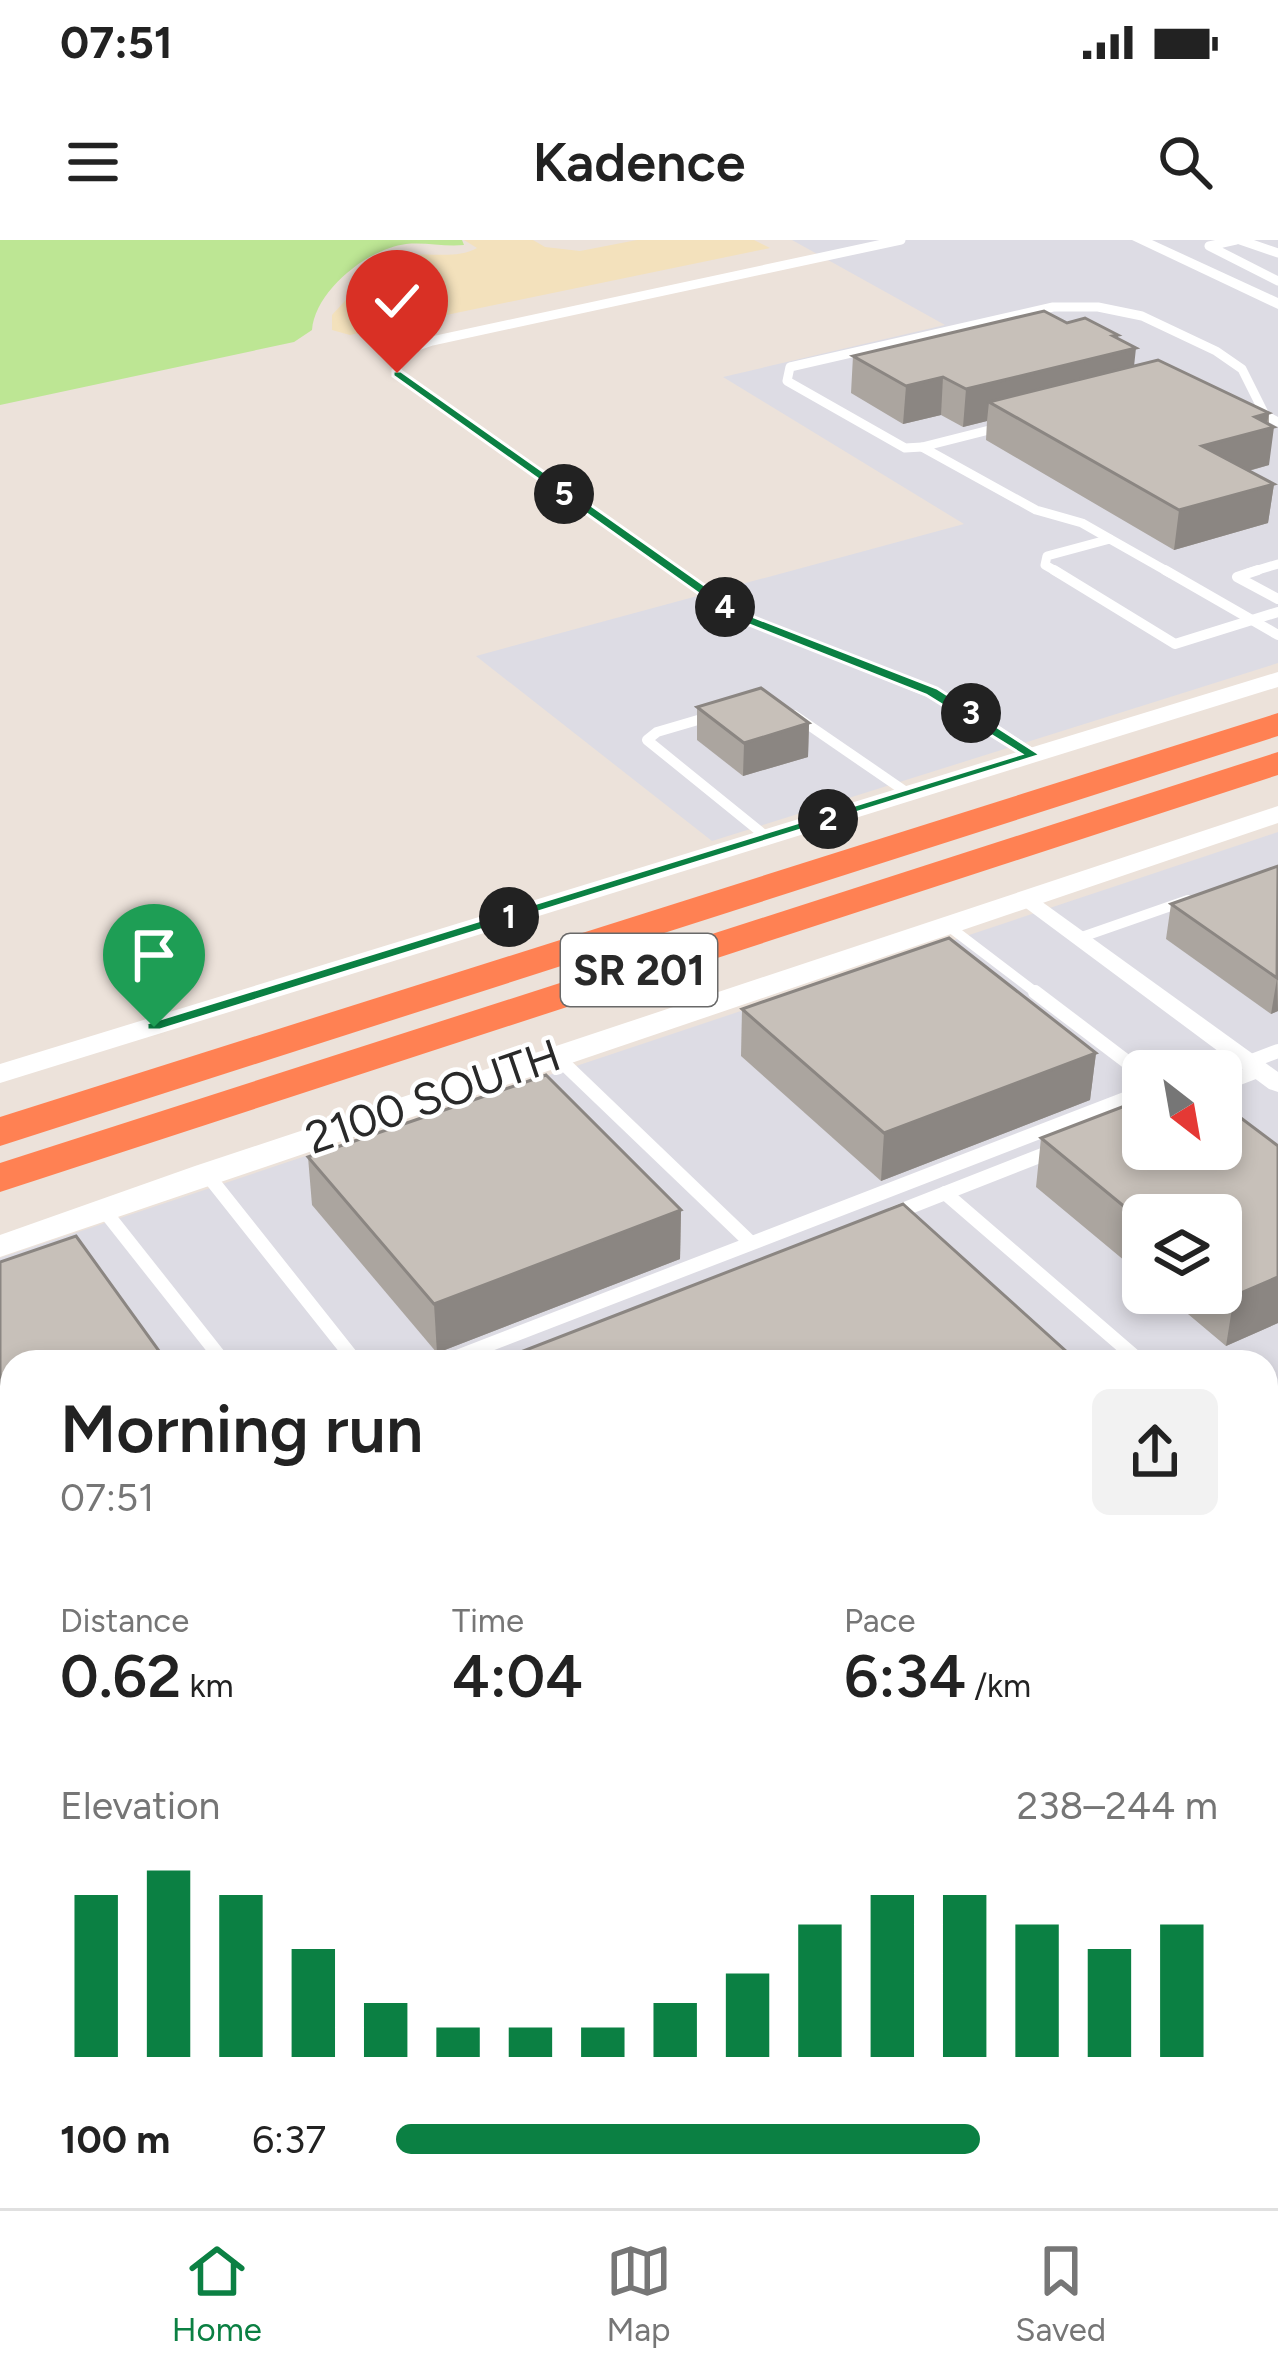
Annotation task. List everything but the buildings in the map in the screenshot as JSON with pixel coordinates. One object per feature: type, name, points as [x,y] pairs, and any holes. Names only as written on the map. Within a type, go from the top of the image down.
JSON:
[{"type":"highway","name":"SR 201","points":[[0,1132],[1278,724]]},
{"type":"highway","name":"SR 201","points":[[0,1178],[1278,763]]},
{"type":"street","points":[[1140,240],[1278,304]]},
{"type":"street","points":[[0,1074],[1278,679]]},
{"type":"street","name":"2100 SOUTH","points":[[0,1247],[206,1173],[1278,814]]},
{"type":"street","points":[[1027,898],[1257,1068]]},
{"type":"lane","points":[[901,240],[432,341],[397,361],[397,373],[739,616],[932,692],[1034,755]]},
{"type":"lane","points":[[1278,253],[1238,240],[1210,246],[1278,281]]},
{"type":"lane","points":[[1016,423],[904,448],[787,381],[790,367],[1053,307],[1098,307],[1142,316],[1216,351],[1242,369],[1265,415],[1278,422]]},
{"type":"lane","points":[[922,447],[1036,511],[1082,523],[1278,635]]},
{"type":"lane","points":[[1110,539],[1047,556],[1045,565],[1175,644],[1278,612]]},
{"type":"lane","points":[[1278,564],[1237,577],[1278,599]]},
{"type":"lane","points":[[1215,599],[1256,587]]},
{"type":"lane","points":[[770,707],[791,713],[909,794]]},
{"type":"lane","points":[[721,713],[657,732],[647,740],[652,749],[768,838]]},
{"type":"lane","points":[[1079,938],[1195,897]]},
{"type":"lane","points":[[947,925],[1122,1058]]},
{"type":"lane","points":[[1257,1068],[1278,1051]]},
{"type":"lane","points":[[555,1055],[750,1242]]},
{"type":"lane","points":[[475,1350],[1122,1100]]},
{"type":"lane","points":[[880,1218],[1077,1142]]},
{"type":"lane","points":[[206,1173],[346,1350]]},
{"type":"lane","points":[[945,1193],[1127,1350]]},
{"type":"lane","points":[[104,1209],[215,1350]]},
{"type":"shaded area","points":[[792,240],[1278,240],[1278,663],[712,841],[476,656],[964,524],[723,377],[945,325]]},
{"type":"shaded area","points":[[1278,832],[1278,1350],[0,1350],[0,1258]]},
{"type":"green space","points":[[0,240],[462,240],[464,245],[406,244],[375,254],[333,287],[315,315],[312,330],[294,342],[0,405]]},
{"type":"sand","points":[[464,240],[533,240],[545,247],[580,251],[637,240],[754,240],[770,248],[350,335],[332,330],[332,315],[354,291],[384,280],[388,262],[477,248]]},
{"type":"route","points":[[154,1027],[1034,755],[956,703],[739,616],[397,373]]}]
